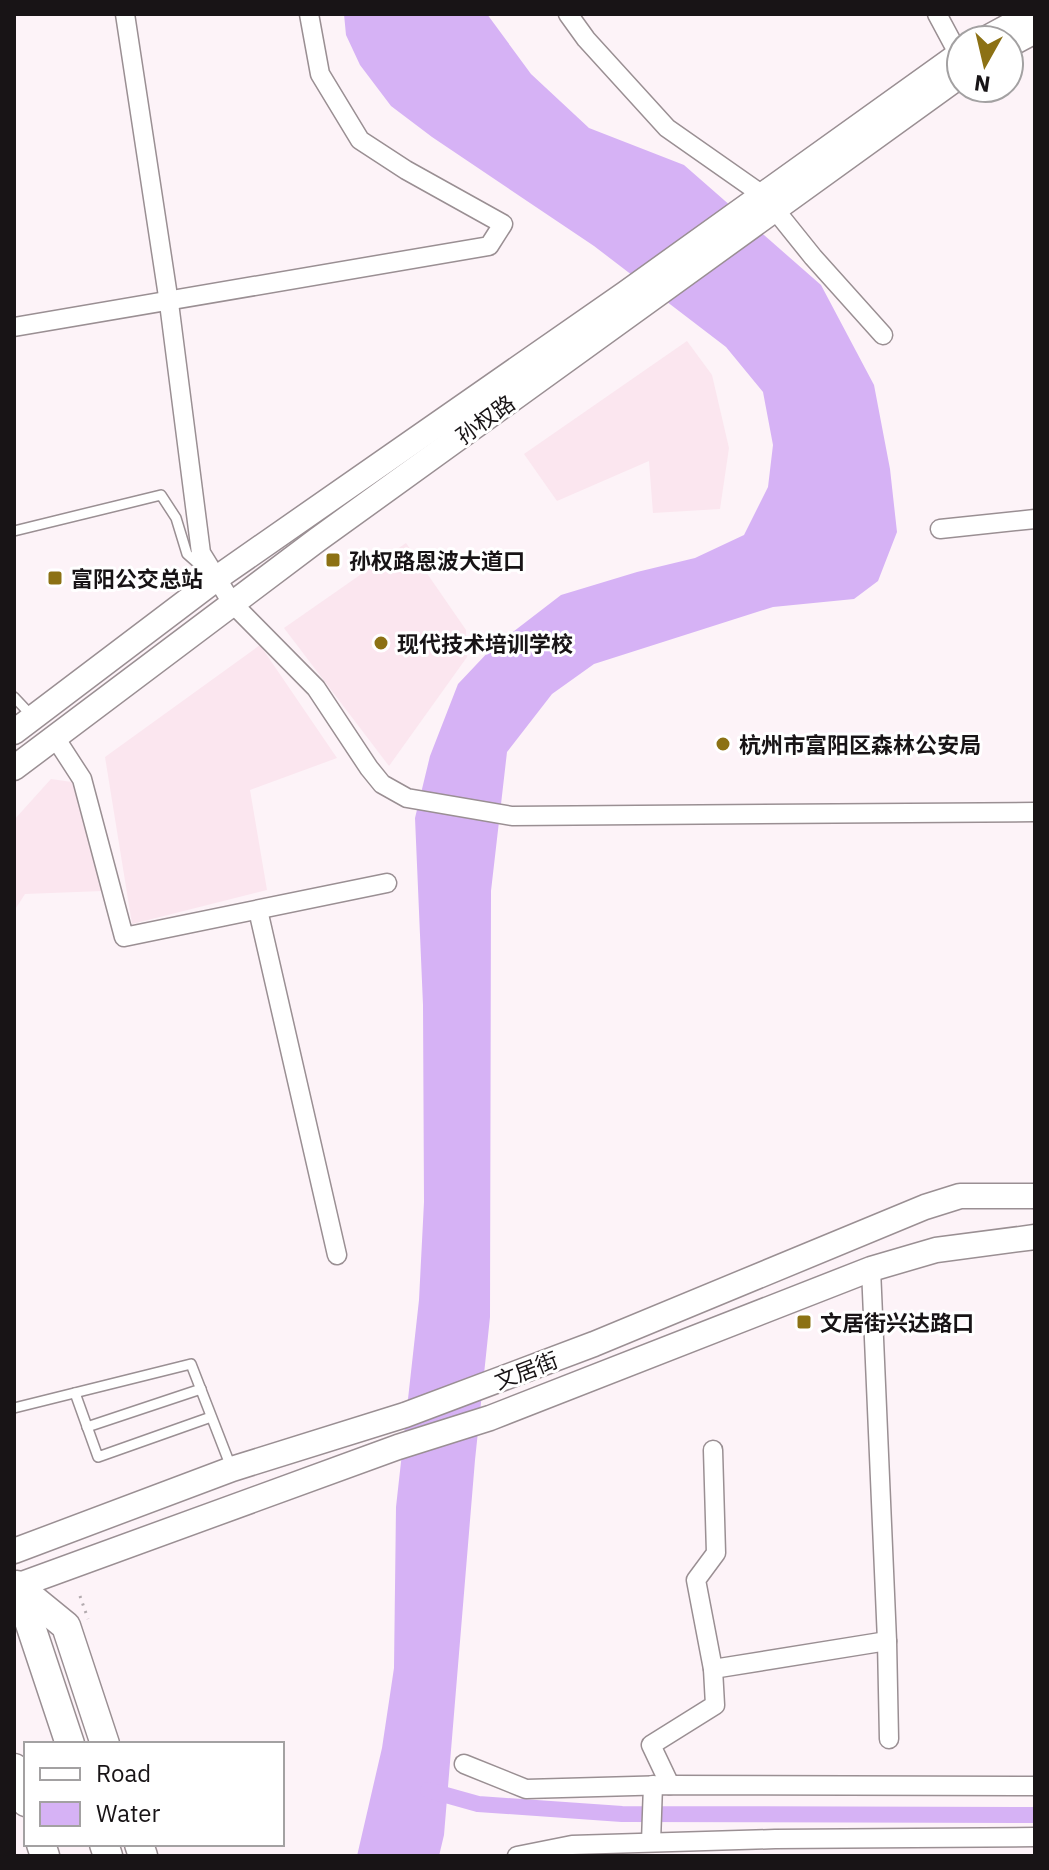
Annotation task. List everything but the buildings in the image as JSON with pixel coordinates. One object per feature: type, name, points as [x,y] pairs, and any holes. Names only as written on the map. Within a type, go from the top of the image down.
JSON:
[{"type":"main road","points":[[1013,24],[1031,14]]},
{"type":"main road","name":"孙权路","points":[[14,768],[631,302],[945,72]]},
{"type":"main road","name":"孙权路","points":[[24,725],[216,579],[631,302]]},
{"type":"main road","name":"文居街","points":[[14,1551],[232,1469],[405,1415],[494,1382],[691,1306],[925,1207],[960,1196],[1035,1196]]},
{"type":"main road","name":"文居街","points":[[15,1583],[398,1447],[490,1418],[871,1269],[936,1250],[1035,1237]]},
{"type":"main road","points":[[15,1583],[69,1742]]},
{"type":"main road","points":[[15,1583],[66,1626],[104,1742]]},
{"type":"main road","points":[[14,1768],[24,1796]]},
{"type":"street","points":[[125,14],[169,303],[201,553],[232,603],[316,688],[382,784],[407,798],[512,816],[1035,812]]},
{"type":"street","points":[[14,327],[489,246],[503,224],[406,170],[360,140],[320,74],[309,14]]},
{"type":"street","points":[[568,14],[586,39],[667,128],[770,203],[883,335]]},
{"type":"street","points":[[940,529],[1035,519]]},
{"type":"street","points":[[56,739],[82,779],[124,937],[387,883]]},
{"type":"street","points":[[258,910],[337,1255]]},
{"type":"street","points":[[871,1269],[889,1739]]},
{"type":"street","points":[[651,1842],[659,1786],[651,1745],[715,1705],[713,1669],[696,1580],[716,1553],[713,1450]]},
{"type":"street","points":[[713,1669],[887,1641]]},
{"type":"street","points":[[464,1764],[526,1789],[1035,1786]]},
{"type":"street","points":[[517,1856],[572,1845],[651,1842],[775,1847],[1035,1837]]},
{"type":"lane","points":[[14,531],[161,495],[176,518],[187,554],[216,579]]},
{"type":"lane","points":[[14,697],[24,725]]},
{"type":"lane","points":[[14,1408],[191,1364],[232,1469]]},
{"type":"lane","points":[[87,1427],[201,1389]]},
{"type":"lane","points":[[75,1393],[98,1457],[211,1417]]},
{"type":"path","points":[[80,1596],[88,1619]]},
{"type":"shaded area","points":[[687,341],[712,375],[729,448],[720,509],[653,513],[649,461],[557,501],[524,454]]},
{"type":"shaded area","name":"现代技术培训学校","points":[[406,543],[466,630],[467,657],[389,766],[284,628]]},
{"type":"shaded area","points":[[260,645],[337,758],[250,790],[267,890],[132,924],[105,757]]},
{"type":"shaded area","points":[[51,779],[72,782],[103,891],[25,894],[14,911],[14,820]]},
{"type":"water","points":[[344,14],[487,14],[531,74],[589,128],[684,165],[821,285],[874,385],[890,469],[897,532],[878,581],[854,599],[773,607],[594,664],[552,694],[507,752],[491,891],[490,1317],[444,1835],[439,1856],[357,1856],[382,1748],[394,1668],[396,1507],[419,1300],[424,1202],[423,1005],[415,818],[430,756],[458,684],[492,648],[561,595],[695,558],[744,535],[768,487],[773,445],[763,392],[726,347],[594,246],[391,106],[360,65],[346,35]]},
{"type":"waterway","points":[[428,1790],[478,1804],[622,1814],[1035,1815]]},
{"type":"place","name":"孙权路恩波大道口","points":[[333,560]]},
{"type":"place","name":"富阳公交总站","points":[[55,578]]},
{"type":"place","name":"现代技术培训学校","points":[[381,643]]},
{"type":"place","name":"杭州市富阳区森林公安局","points":[[723,744]]},
{"type":"place","name":"文居街兴达路口","points":[[804,1322]]}]
